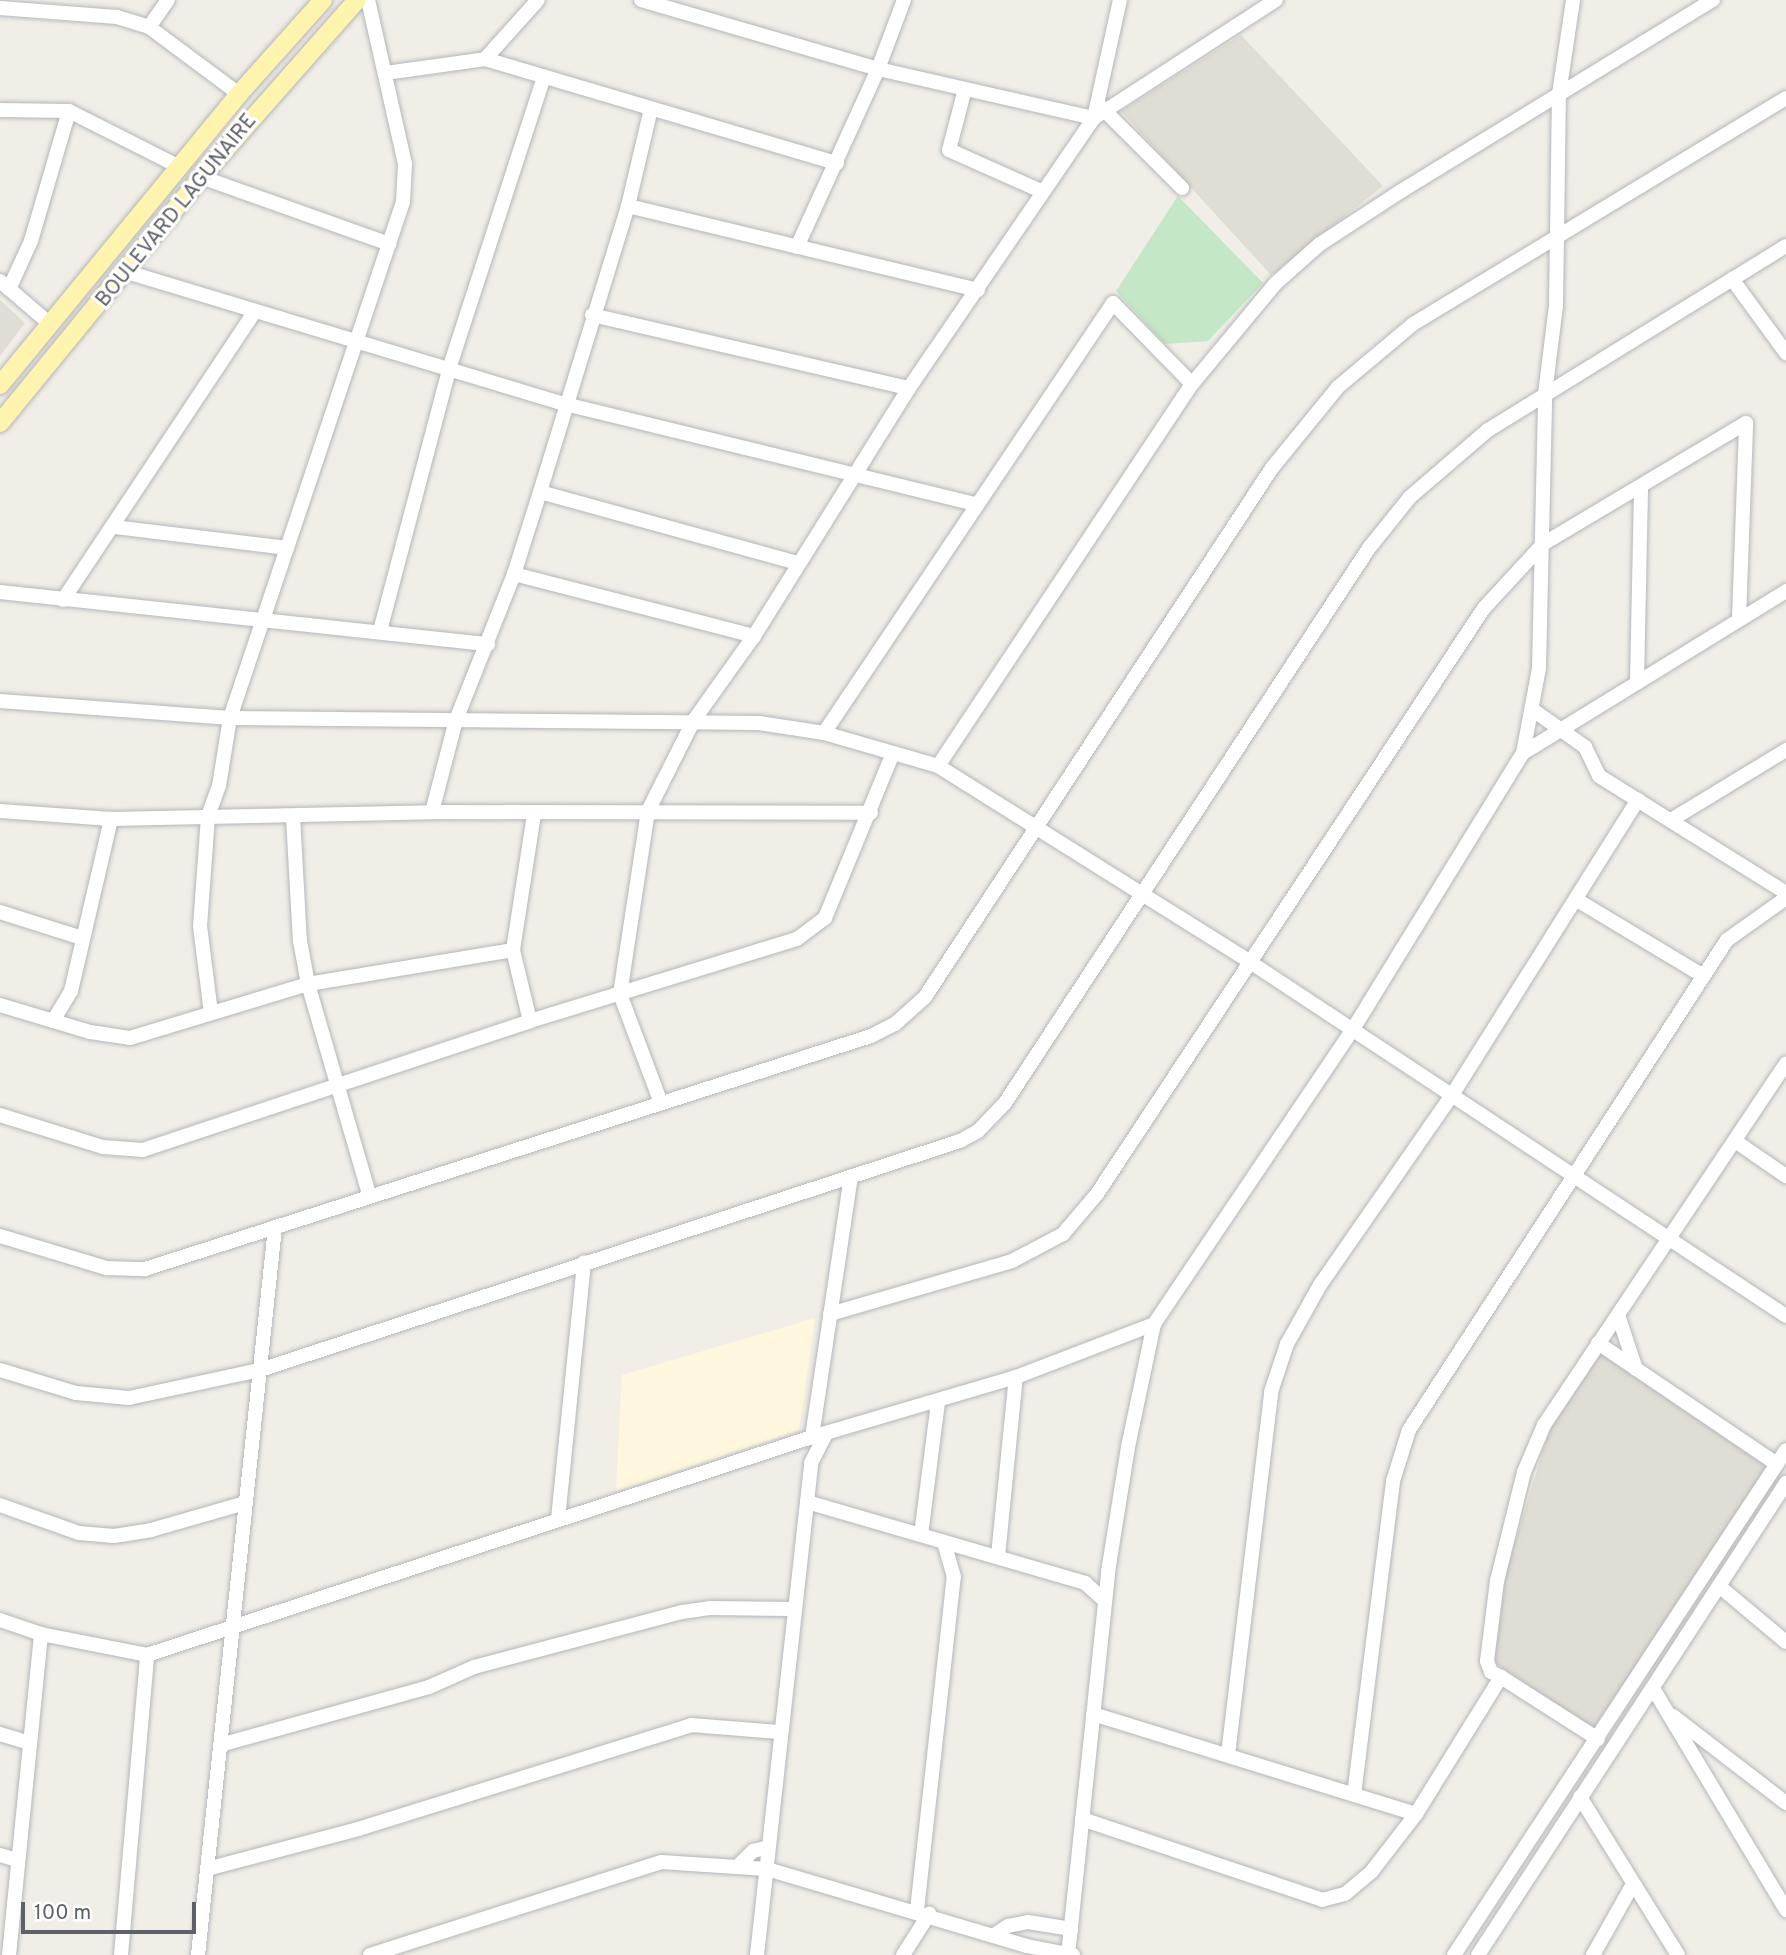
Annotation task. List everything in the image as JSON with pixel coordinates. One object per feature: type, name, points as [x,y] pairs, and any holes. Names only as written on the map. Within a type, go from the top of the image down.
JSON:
[{"type":"main road","name":"BOULEVARD LAGUNAIRE","points":[[0,385],[239,94],[323,0]]},
{"type":"main road","name":"BOULEVARD LAGUNAIRE","points":[[0,423],[127,272],[201,177],[356,0]]},
{"type":"street","points":[[149,27],[168,0]]},
{"type":"street","points":[[211,1013],[200,926],[208,816],[219,786],[230,718],[403,202],[405,164],[368,0]]},
{"type":"street","points":[[485,59],[538,0]]},
{"type":"street","points":[[641,0],[878,69],[965,89],[1099,111],[1182,188]]},
{"type":"street","points":[[797,247],[878,69],[904,0]]},
{"type":"street","points":[[1099,111],[1120,0]]},
{"type":"street","points":[[662,1103],[620,994],[648,811],[694,720],[754,636],[909,388],[978,290],[1041,191],[1099,111],[1276,0]]},
{"type":"street","points":[[370,1955],[455,1931],[637,1867],[662,1862],[767,1869],[1070,1955],[1108,1572],[1128,1447],[1154,1324],[1353,1029],[1523,753],[1533,710],[1543,544],[1545,394],[1556,306],[1559,94],[1573,0]]},
{"type":"street","points":[[938,766],[1192,384],[1246,315],[1320,244],[1713,0]]},
{"type":"street","points":[[0,8],[117,17],[149,27],[239,94]]},
{"type":"street","points":[[386,73],[485,59],[836,163]]},
{"type":"street","points":[[380,631],[449,369],[544,76]]},
{"type":"street","points":[[965,89],[949,150],[1041,191]]},
{"type":"street","points":[[0,1236],[129,1271],[275,1227],[369,1194],[871,1036],[910,1014],[1302,427],[1365,361],[1403,331],[1555,241],[1786,98]]},
{"type":"street","points":[[432,812],[456,720],[514,574],[540,492],[592,315],[628,206],[651,108]]},
{"type":"street","points":[[0,110],[69,111],[180,167]]},
{"type":"street","points":[[50,324],[5,285],[30,240],[69,111]]},
{"type":"street","points":[[201,177],[389,244]]},
{"type":"street","points":[[628,206],[978,290]]},
{"type":"street","points":[[0,1370],[76,1393],[129,1398],[260,1370],[960,1141],[993,1117],[1144,897],[1388,522],[1441,467],[1545,394],[1786,246]]},
{"type":"street","points":[[127,272],[565,404],[976,504]]},
{"type":"street","points":[[1732,279],[1786,353]]},
{"type":"street","points":[[824,733],[1113,303],[1192,384]]},
{"type":"street","points":[[63,600],[255,311]]},
{"type":"street","points":[[592,315],[909,388]]},
{"type":"street","points":[[830,1314],[1012,1261],[1063,1234],[1097,1194],[1468,626],[1543,544],[1746,423],[1739,618]]},
{"type":"street","points":[[1637,681],[1641,487]]},
{"type":"street","points":[[540,492],[798,563]]},
{"type":"street","points":[[114,527],[287,548]]},
{"type":"street","points":[[514,574],[754,636]]},
{"type":"street","points":[[1523,753],[1786,591]]},
{"type":"street","points":[[0,592],[488,644]]},
{"type":"street","points":[[0,701],[230,718],[694,720],[824,733],[938,766],[1250,962],[1786,1315]]},
{"type":"street","points":[[1354,1795],[1393,1481],[1409,1430],[1702,975],[1735,931],[1786,895],[1599,776],[1591,753],[1559,732],[1533,710]]},
{"type":"street","points":[[1671,820],[1786,750]]},
{"type":"street","points":[[0,1115],[103,1147],[134,1151],[335,1088],[530,1021],[810,933],[825,918],[871,813],[893,753]]},
{"type":"street","points":[[1228,1755],[1271,1392],[1287,1344],[1320,1285],[1452,1095],[1577,900],[1637,800]]},
{"type":"street","points":[[0,811],[111,819],[432,812],[871,813]]},
{"type":"street","points":[[530,1021],[513,950],[534,814]]},
{"type":"street","points":[[293,817],[300,941],[308,984],[335,1088],[369,1194]]},
{"type":"street","points":[[53,1021],[71,991],[111,819]]},
{"type":"street","points":[[1577,900],[1702,975]]},
{"type":"street","points":[[0,912],[82,938]]},
{"type":"street","points":[[0,1005],[53,1021],[130,1038],[308,984],[513,950]]},
{"type":"street","points":[[1598,1739],[1492,1672],[1487,1661],[1494,1599],[1524,1472],[1544,1425],[1786,1063]]},
{"type":"street","points":[[1735,1141],[1786,1176]]},
{"type":"street","points":[[812,1437],[851,1177]]},
{"type":"street","points":[[198,1955],[275,1227]]},
{"type":"street","points":[[558,1519],[584,1262]]},
{"type":"street","points":[[1618,1315],[1636,1369]]},
{"type":"street","points":[[0,1620],[41,1634],[147,1655],[232,1631],[558,1519],[812,1437],[1016,1377],[1154,1324]]},
{"type":"street","points":[[1598,1343],[1777,1464]]},
{"type":"street","points":[[998,1556],[1016,1377]]},
{"type":"street","points":[[921,1535],[938,1402]]},
{"type":"street","points":[[757,1955],[790,1625],[811,1463],[826,1433]]},
{"type":"street","points":[[795,1443],[811,1463]]},
{"type":"street","points":[[1454,1955],[1786,1450]]},
{"type":"street","points":[[1478,1955],[1580,1797],[1654,1690],[1786,1483]]},
{"type":"street","points":[[807,1502],[921,1535],[945,1545],[998,1556],[1085,1583],[1105,1601]]},
{"type":"street","points":[[0,1505],[79,1533],[114,1536],[151,1530],[245,1503]]},
{"type":"street","points":[[903,1955],[923,1912],[954,1577],[945,1545]]},
{"type":"street","points":[[954,1577],[970,1550]]},
{"type":"street","points":[[1085,1583],[1108,1572]]},
{"type":"street","points":[[1719,1586],[1786,1642]]},
{"type":"street","points":[[220,1745],[402,1695],[474,1667],[682,1612],[710,1608],[774,1611],[792,1609]]},
{"type":"street","points":[[774,1611],[790,1625]]},
{"type":"street","points":[[9,1955],[41,1634]]},
{"type":"street","points":[[121,1955],[147,1655]]},
{"type":"street","points":[[1082,1819],[1322,1900],[1345,1894],[1364,1878],[1416,1814],[1501,1677]]},
{"type":"street","points":[[1654,1690],[1786,1910]]},
{"type":"street","points":[[1666,1711],[1786,1803]]},
{"type":"street","points":[[1093,1714],[1416,1814]]},
{"type":"street","points":[[207,1869],[358,1829],[691,1725],[779,1732]]},
{"type":"street","points":[[0,1734],[30,1743]]},
{"type":"street","points":[[1580,1797],[1678,1955]]},
{"type":"street","points":[[739,1866],[753,1851],[769,1847]]},
{"type":"street","points":[[0,1855],[18,1860]]},
{"type":"street","points":[[1593,1955],[1633,1884]]},
{"type":"street","points":[[994,1935],[1008,1926],[1028,1922],[1071,1929]]},
{"type":"shaded area","points":[[1241,35],[1383,186],[1271,275],[1121,111]]},
{"type":"shaded area","points":[[0,300],[25,323],[0,356]]},
{"type":"shaded area","points":[[815,1318],[799,1430],[616,1491],[622,1375]]},
{"type":"shaded area","points":[[1602,1350],[1771,1469],[1592,1732],[1494,1662],[1506,1572],[1552,1421]]},
{"type":"green space","points":[[1178,196],[1263,283],[1208,341],[1165,344],[1116,291]]}]
